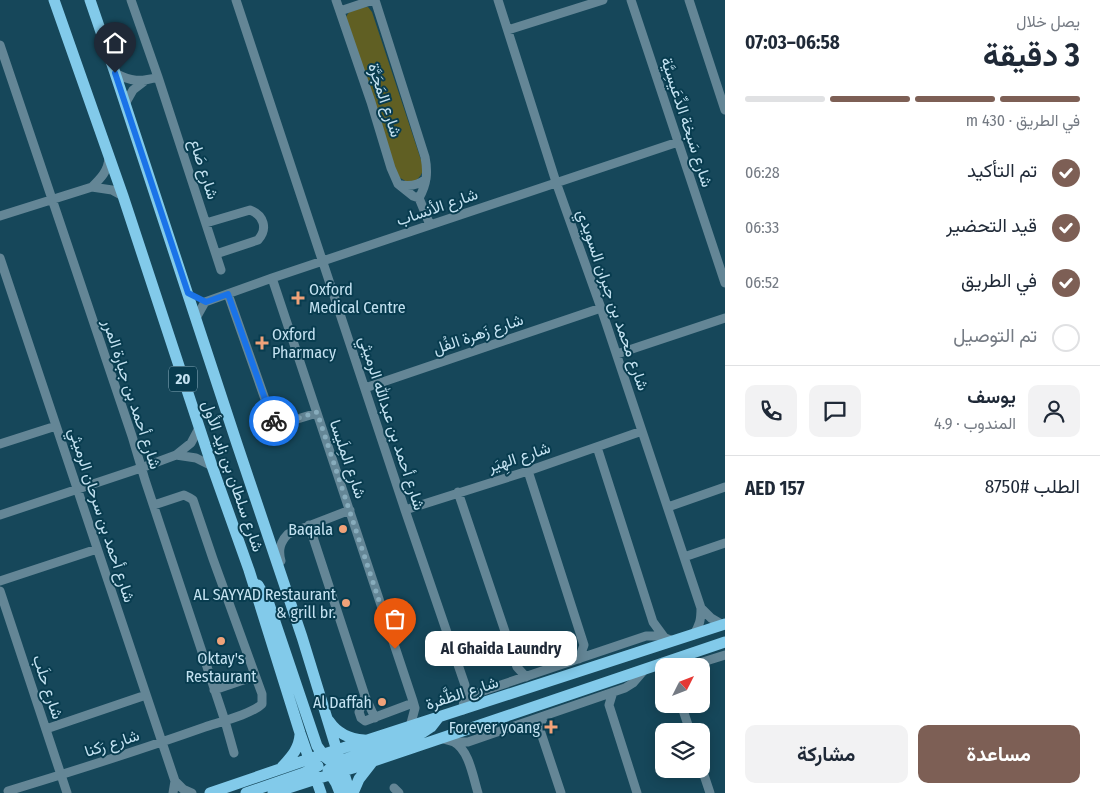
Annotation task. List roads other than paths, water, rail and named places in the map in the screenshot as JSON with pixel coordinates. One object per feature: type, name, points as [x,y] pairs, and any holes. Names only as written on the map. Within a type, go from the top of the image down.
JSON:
[{"type":"main road","name":"شارع سلطان بن زايد الأول","points":[[54,0],[109,156],[199,428],[249,570],[300,733],[351,793]]},
{"type":"main road","name":"شارع سلطان بن زايد الأول","points":[[90,0],[302,637],[325,715],[327,765],[321,793]]},
{"type":"main road","points":[[249,570],[269,604],[317,746],[340,793]]},
{"type":"main road","name":"شارع الظَّفرة","points":[[278,791],[327,765],[368,740],[668,639],[693,635],[724,625]]},
{"type":"main road","points":[[291,666],[295,669],[299,668],[301,664],[303,658],[302,637]]},
{"type":"main road","name":"شارع الظَّفرة","points":[[682,658],[725,642]]},
{"type":"main road","name":"شارع الظَّفرة","points":[[210,793],[280,769],[373,761],[655,668]]},
{"type":"main road","points":[[325,715],[337,731],[353,739],[368,740]]},
{"type":"main road","points":[[246,793],[422,733],[431,727],[433,719]]},
{"type":"main road","points":[[280,769],[296,751],[300,742],[300,733]]},
{"type":"main road","points":[[351,793],[373,761]]},
{"type":"main road","points":[[278,791],[301,793]]},
{"type":"street","name":"شارع صَاع","points":[[131,0],[221,270]]},
{"type":"street","name":"شارع أحمد بن عبدالله الرميثي","points":[[236,0],[405,510],[465,684],[464,707]]},
{"type":"street","name":"شارع المَجَرَّة","points":[[336,0],[371,102],[391,168],[398,184]]},
{"type":"street","points":[[340,11],[374,0]]},
{"type":"street","name":"شارع المَجَرَّة","points":[[374,0],[425,157],[426,180],[419,198]]},
{"type":"street","name":"شارع محمد بن جبران السويدي","points":[[498,0],[556,182],[601,308],[701,608]]},
{"type":"street","points":[[508,30],[603,0]]},
{"type":"street","name":"شارع سَبخة الدِّعَيسِيَّة","points":[[631,0],[725,282]]},
{"type":"street","points":[[689,0],[725,110]]},
{"type":"street","name":"شارع أحمد بن جبارة المرر","points":[[0,46],[129,427],[234,752]]},
{"type":"street","points":[[115,73],[131,80],[146,80],[158,77]]},
{"type":"street","points":[[125,104],[133,90],[146,80]]},
{"type":"street","name":"شارع الأنساب","points":[[206,302],[323,260],[678,142]]},
{"type":"street","points":[[92,187],[104,174],[109,156]]},
{"type":"street","points":[[398,184],[410,186],[426,180]]},
{"type":"street","points":[[398,184],[413,196],[419,198],[430,225]]},
{"type":"street","points":[[0,216],[92,187],[112,190],[122,196]]},
{"type":"street","points":[[206,223],[250,210],[260,215],[263,220],[264,231],[258,240],[216,254]]},
{"type":"street","name":"شارع أحمد بن سرحان الرميثي","points":[[0,258],[4,281],[56,426],[175,781],[173,793]]},
{"type":"street","name":"شارع المِلَيسا","points":[[272,278],[414,706],[433,719]]},
{"type":"street","points":[[188,293],[206,302],[196,318]]},
{"type":"street","points":[[228,294],[272,419],[280,424],[317,412]]},
{"type":"street","name":"شارع زَهرة الفُل","points":[[365,388],[601,308]]},
{"type":"street","points":[[616,354],[725,318]]},
{"type":"street","points":[[0,444],[56,426]]},
{"type":"street","points":[[0,514],[176,455],[191,443],[199,428]]},
{"type":"street","name":"شارع الهِيَر","points":[[405,510],[528,471],[642,431]]},
{"type":"street","points":[[597,447],[653,622],[668,639]]},
{"type":"street","points":[[176,455],[196,458],[212,466]]},
{"type":"street","points":[[528,471],[584,645],[579,659]]},
{"type":"street","points":[[668,507],[725,487]]},
{"type":"street","points":[[458,492],[517,667],[526,677]]},
{"type":"street","points":[[154,505],[184,495],[193,500],[255,676],[214,690]]},
{"type":"street","points":[[290,602],[289,588],[279,554],[279,547],[282,541],[288,534],[350,510]]},
{"type":"street","points":[[310,525],[365,696],[375,718]]},
{"type":"street","points":[[684,557],[725,543]]},
{"type":"street","points":[[0,581],[97,549]]},
{"type":"street","name":"شارع حلَب","points":[[0,591],[67,793]]},
{"type":"street","points":[[701,608],[711,618],[724,625]]},
{"type":"street","points":[[693,635],[698,628],[701,608]]},
{"type":"street","points":[[646,636],[653,622]]},
{"type":"street","points":[[464,707],[480,692],[646,636],[668,639]]},
{"type":"street","points":[[584,645],[598,653]]},
{"type":"street","points":[[710,660],[725,655]]},
{"type":"street","points":[[510,682],[517,667]]},
{"type":"street","name":"شارع الظَّفرة","points":[[440,738],[454,742],[476,739],[630,686],[655,668]]},
{"type":"street","name":"شارع رَكنا","points":[[8,791],[162,742],[255,709],[262,704],[262,694],[255,676]]},
{"type":"street","points":[[465,684],[480,692]]},
{"type":"street","points":[[613,692],[609,706],[637,793]]},
{"type":"street","points":[[46,729],[146,695]]},
{"type":"street","points":[[365,696],[360,712],[362,720],[366,721],[414,706],[410,727]]},
{"type":"street","points":[[596,698],[609,706]]},
{"type":"street","points":[[544,716],[540,730],[561,793]]},
{"type":"street","points":[[528,722],[540,730]]},
{"type":"street","points":[[465,754],[469,745],[476,739]]},
{"type":"street","points":[[454,742],[461,746],[465,754],[478,793]]},
{"type":"street","points":[[705,778],[710,793]]},
{"type":"street","points":[[175,781],[183,789],[192,793]]},
{"type":"place","name":"Oxford Medical Centre","points":[[298,298]]},
{"type":"place","name":"Oxford Pharmacy","points":[[262,343]]},
{"type":"place","name":"Baqala","points":[[343,529]]},
{"type":"place","name":"AL SAYYAD Restaurant & grill br.","points":[[346,603]]},
{"type":"place","name":"Oktay's Restaurant","points":[[221,641]]},
{"type":"place","name":"Al Ghaida Laundry","points":[[395,649]]},
{"type":"place","name":"Al Daffah","points":[[382,702]]},
{"type":"place","name":"Forever yoang","points":[[551,727]]}]
